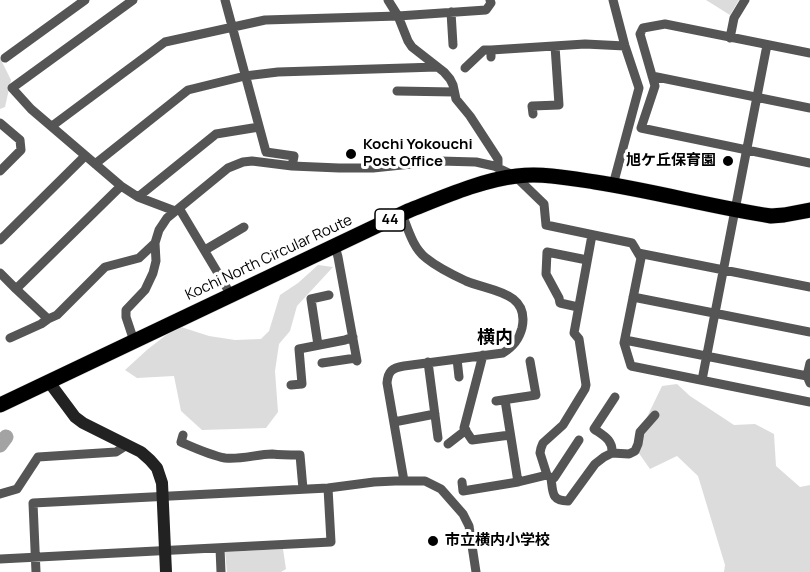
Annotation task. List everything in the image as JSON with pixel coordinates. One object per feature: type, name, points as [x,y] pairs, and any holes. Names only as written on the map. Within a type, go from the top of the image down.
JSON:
[{"type":"main road","name":"Kochi North Circular Route","points":[[0,405],[402,214],[442,197],[493,181],[515,176],[542,175],[613,185],[771,216],[810,210]]},
{"type":"street","points":[[5,58],[85,0]]},
{"type":"street","points":[[225,0],[266,152],[294,156],[292,165]]},
{"type":"street","points":[[388,0],[412,47],[450,79],[456,99],[498,159],[498,168]]},
{"type":"street","points":[[52,126],[165,42],[265,20],[398,16],[486,10],[491,3],[490,0]]},
{"type":"street","points":[[613,0],[639,88],[613,185]]},
{"type":"street","points":[[730,38],[734,18],[745,0]]},
{"type":"street","points":[[130,1],[12,88],[31,109],[121,186],[138,197],[177,210],[231,295]]},
{"type":"street","points":[[451,12],[453,45]]},
{"type":"street","points":[[810,53],[664,24],[643,28],[640,34],[655,86],[641,128],[810,163]]},
{"type":"street","points":[[465,68],[484,50],[491,53],[585,44],[625,46]]},
{"type":"street","points":[[702,380],[767,45]]},
{"type":"street","points":[[533,114],[532,106],[559,105],[555,46]]},
{"type":"street","points":[[95,164],[188,90],[245,76],[278,72],[437,67]]},
{"type":"street","points":[[652,76],[810,108]]},
{"type":"street","points":[[397,91],[454,92]]},
{"type":"street","points":[[0,123],[20,140],[21,150],[0,171]]},
{"type":"street","points":[[138,197],[216,134],[259,127]]},
{"type":"street","points":[[0,240],[85,156]]},
{"type":"street","points":[[134,341],[126,310],[145,290],[153,273],[156,261],[155,243],[162,224],[228,168],[252,161],[339,168],[373,168],[440,161],[476,162],[515,176],[544,204],[546,225],[632,243],[641,258],[624,343],[631,366],[810,402]]},
{"type":"street","points":[[15,289],[121,186]]},
{"type":"street","points":[[402,214],[417,249],[425,258],[465,280],[507,294],[520,309],[523,323],[516,342],[503,352],[397,367],[388,375],[387,383],[404,481]]},
{"type":"street","points":[[204,250],[244,227]]},
{"type":"street","points":[[592,235],[573,333],[579,339],[586,385],[562,424],[543,443],[540,453],[556,499],[568,501],[595,464],[612,453],[629,454],[634,451],[640,432],[655,415]]},
{"type":"street","points":[[10,338],[57,315],[105,267],[139,258],[155,243]]},
{"type":"street","points":[[322,363],[357,360],[335,246]]},
{"type":"street","points":[[578,307],[560,303],[546,274],[548,252],[588,260]]},
{"type":"street","points":[[638,253],[810,287]]},
{"type":"street","points":[[0,273],[48,319]]},
{"type":"street","points":[[318,345],[310,299],[329,295]]},
{"type":"street","points":[[633,297],[810,332]]},
{"type":"street","points":[[291,385],[302,384],[299,349],[353,337]]},
{"type":"street","points":[[625,340],[809,380],[810,363]]},
{"type":"street","points":[[483,355],[464,428],[472,440],[510,435]]},
{"type":"street","points":[[457,359],[459,377]]},
{"type":"street","points":[[518,483],[501,400],[536,395],[530,361]]},
{"type":"street","points":[[428,362],[438,438]]},
{"type":"street","points":[[49,382],[75,417],[141,452],[157,468],[162,483],[166,572]]},
{"type":"street","points":[[612,453],[613,446],[610,441],[594,429],[615,397]]},
{"type":"street","points":[[394,422],[435,414]]},
{"type":"street","points":[[448,444],[466,430]]},
{"type":"street","points":[[183,435],[180,442],[226,458],[271,454],[300,455],[303,489]]},
{"type":"street","points":[[462,482],[463,491],[554,478],[579,440]]},
{"type":"street","points":[[0,494],[17,489],[38,457],[116,452],[127,445]]},
{"type":"street","points":[[36,572],[33,503],[328,488],[404,481],[425,482],[441,489],[463,514],[469,526],[476,572]]},
{"type":"street","points":[[0,559],[331,542],[328,488]]},
{"type":"street","points":[[220,548],[221,572]]},
{"type":"shaded area","points":[[706,0],[739,0],[730,15]]},
{"type":"shaded area","points":[[0,58],[11,80],[5,107],[0,109]]},
{"type":"shaded area","points":[[318,265],[333,267],[297,306],[290,331],[279,344],[275,371],[278,412],[266,428],[202,430],[181,411],[174,376],[137,378],[125,370],[178,326],[209,336],[235,340],[261,339],[269,331],[280,295]]},
{"type":"shaded area","points":[[677,384],[690,396],[734,425],[755,424],[774,434],[776,466],[800,487],[810,485],[810,572],[724,572],[725,565],[698,476],[677,456],[650,469],[636,449],[648,415],[662,386]]},
{"type":"shaded area","points":[[283,549],[286,569],[281,572],[227,572],[225,552]]},
{"type":"waterway","points":[[0,445],[6,437]]},
{"type":"place","name":"Kochi Yokouchi Post Office","points":[[351,154]]},
{"type":"place","name":"旭ケ丘保育園","points":[[728,161]]},
{"type":"place","name":"市立横内小学校","points":[[433,541]]},
{"type":"district","name":"横内","points":[[495,338]]}]
